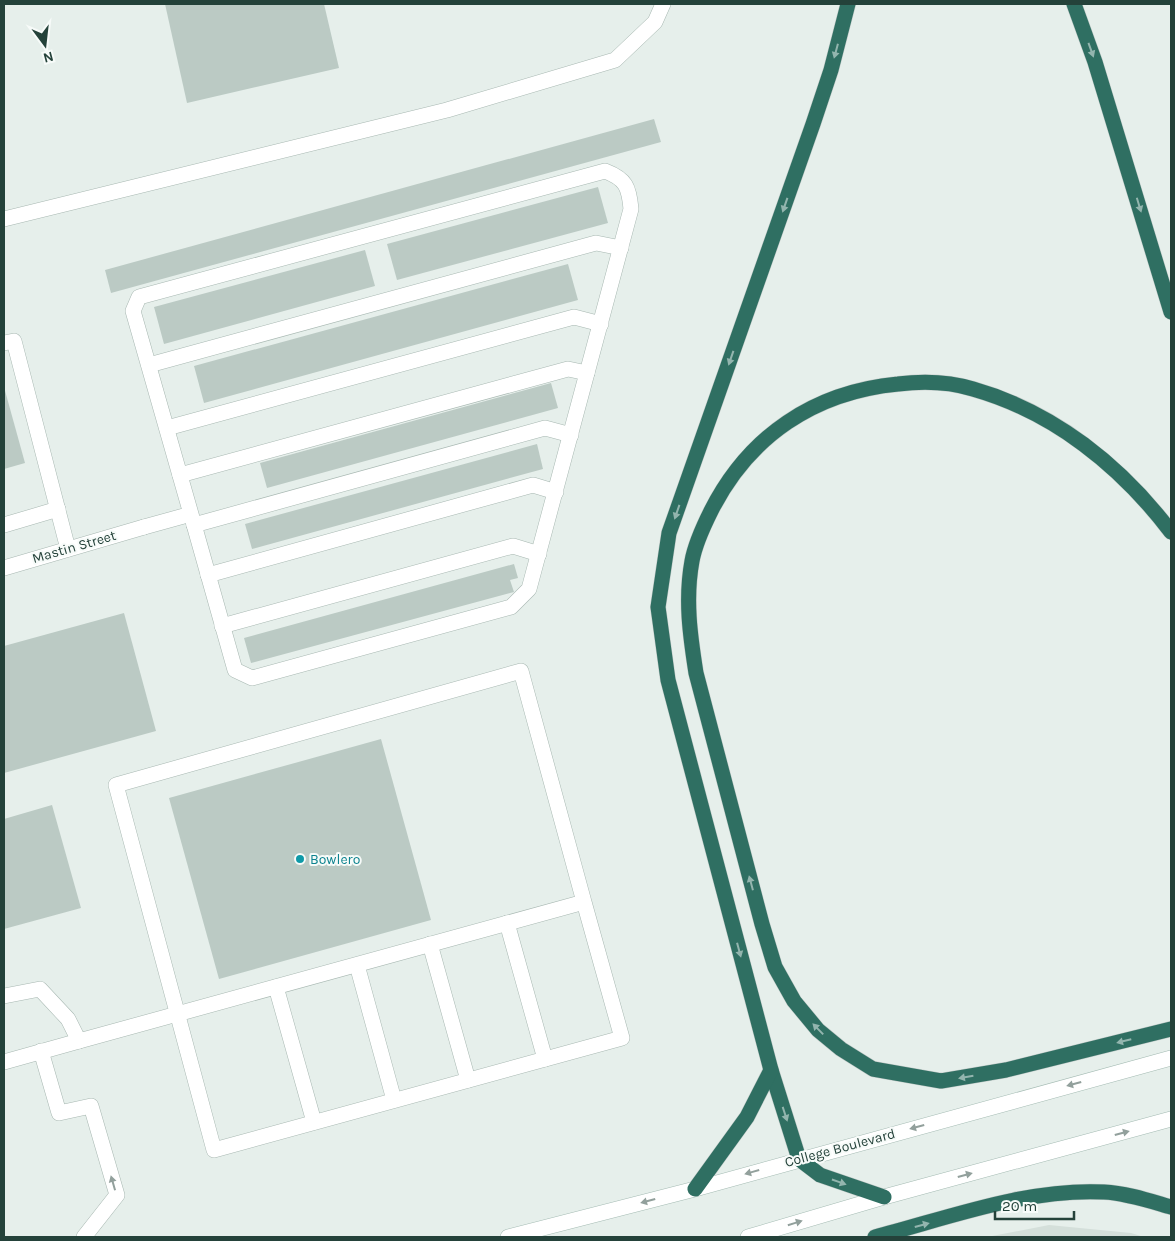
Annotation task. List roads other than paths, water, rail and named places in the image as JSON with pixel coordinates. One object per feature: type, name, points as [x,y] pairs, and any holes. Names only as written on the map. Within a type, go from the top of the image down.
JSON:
[{"type":"highway","points":[[848,4],[831,70],[813,124],[669,533],[658,607],[668,680],[771,1070],[799,1158],[820,1175],[884,1197]]},
{"type":"highway","points":[[1074,4],[1095,62],[1171,312]]},
{"type":"highway","points":[[1171,532],[1150,504],[1123,477],[1060,427],[1029,409],[972,388],[912,382],[880,385],[849,392],[820,402],[792,418],[743,460],[719,494],[703,527],[692,560],[688,598],[689,632],[696,673],[762,924],[775,967],[794,1001],[818,1030],[841,1049],[873,1069],[942,1081],[1006,1070],[1171,1029]]},
{"type":"highway","points":[[695,1189],[747,1117],[771,1070]]},
{"type":"highway","points":[[875,1237],[1003,1204],[1052,1194],[1105,1192],[1144,1199],[1171,1207]]},
{"type":"main road","points":[[4,219],[437,112],[615,60],[656,22],[663,4]]},
{"type":"main road","points":[[605,171],[620,176],[629,192],[632,209],[621,248],[530,589],[511,607],[252,678],[234,670],[133,311],[139,297],[605,171]]},
{"type":"main road","points":[[149,365],[596,243],[621,248]]},
{"type":"main road","points":[[167,428],[574,317],[601,324]]},
{"type":"main road","points":[[4,343],[14,340],[68,549]]},
{"type":"main road","points":[[180,476],[568,369],[588,373]]},
{"type":"main road","name":"Mastin Street","points":[[4,568],[144,527],[192,520],[545,428],[571,434]]},
{"type":"main road","points":[[208,575],[533,485],[556,492]]},
{"type":"main road","points":[[4,524],[58,509]]},
{"type":"main road","points":[[222,626],[513,546],[539,554]]},
{"type":"main road","points":[[521,671],[622,1038],[214,1150],[176,1015],[116,785],[521,671]]},
{"type":"main road","points":[[4,1062],[584,902]]},
{"type":"main road","points":[[507,923],[545,1059]]},
{"type":"main road","points":[[430,944],[468,1080]]},
{"type":"main road","points":[[357,965],[394,1100]]},
{"type":"main road","points":[[276,987],[314,1122]]},
{"type":"main road","points":[[4,996],[40,989],[68,1019],[79,1041]]},
{"type":"main road","points":[[41,1051],[59,1114],[91,1106],[117,1195],[84,1237]]},
{"type":"main road","name":"College Boulevard","points":[[508,1237],[695,1189],[799,1158],[1171,1058]]},
{"type":"main road","points":[[748,1237],[884,1197],[1171,1119]]},
{"type":"place","name":"Bowlero","points":[[300,859]]}]
